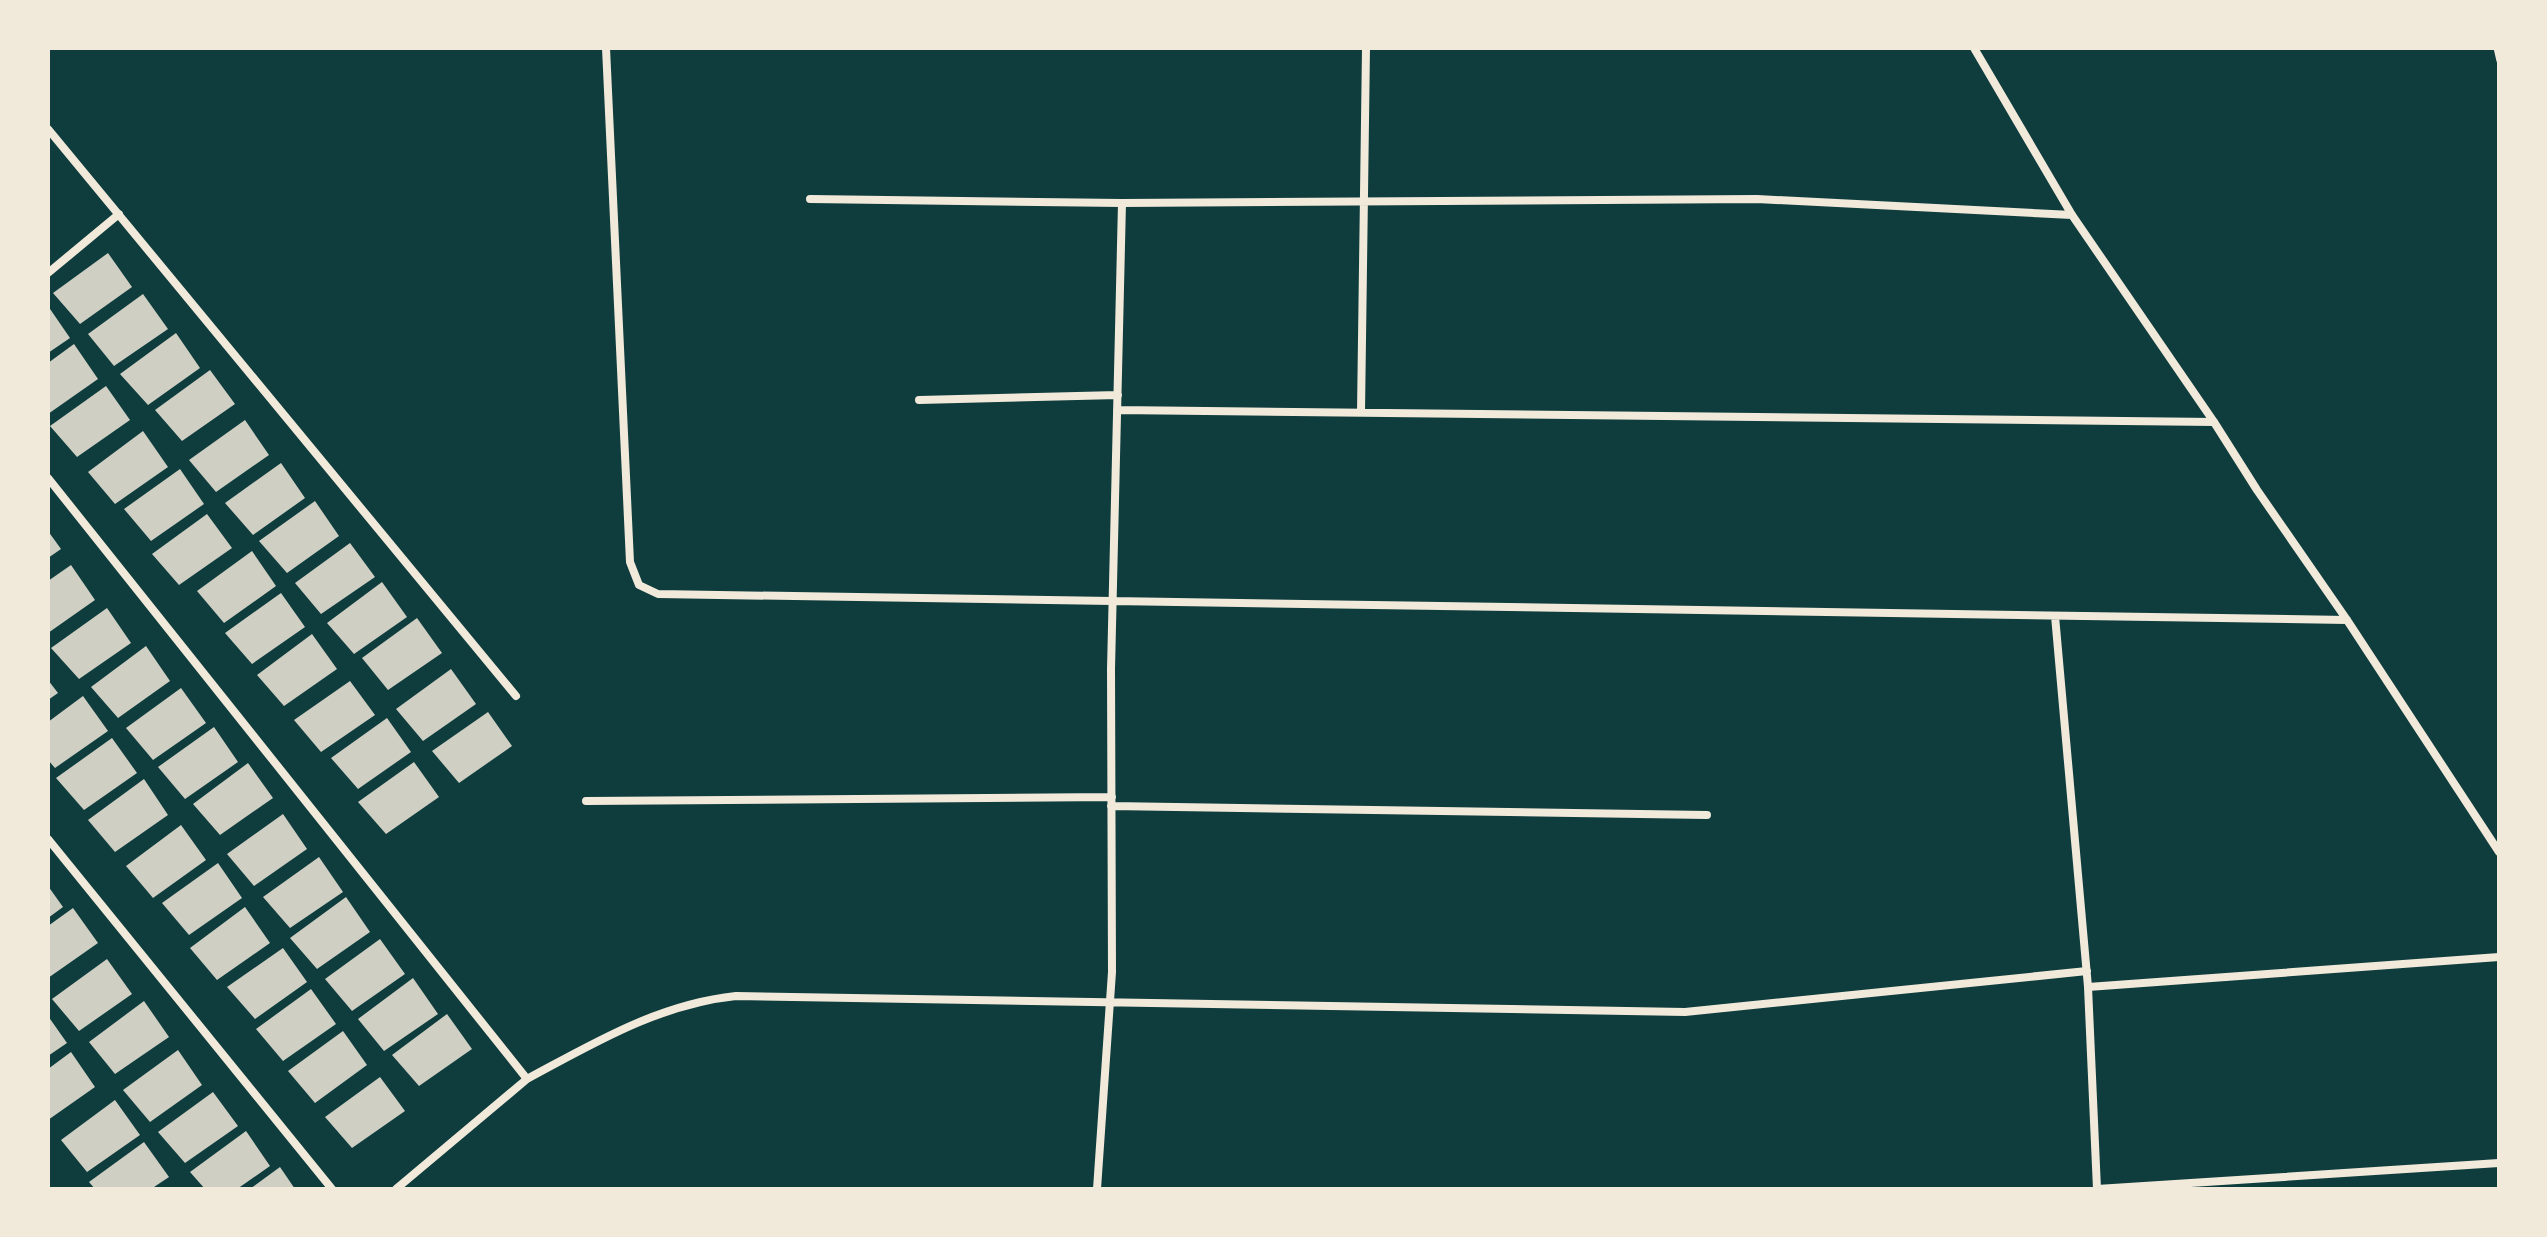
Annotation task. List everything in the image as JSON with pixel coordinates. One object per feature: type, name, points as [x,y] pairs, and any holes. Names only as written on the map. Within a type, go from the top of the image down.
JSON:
[{"type":"street","points":[[606,48],[630,562],[639,585],[658,594],[2347,620]]},
{"type":"street","points":[[1361,412],[1366,48]]},
{"type":"street","points":[[1974,48],[2072,215],[2347,620],[2499,852]]},
{"type":"street","points":[[48,129],[516,696]]},
{"type":"street","points":[[810,199],[1122,203],[1757,199],[2072,215]]},
{"type":"street","points":[[1097,1189],[1112,972],[1112,602],[1122,203]]},
{"type":"street","points":[[48,273],[119,214]]},
{"type":"street","points":[[919,400],[1118,395]]},
{"type":"street","points":[[1117,410],[2214,422]]},
{"type":"street","points":[[48,478],[527,1079]]},
{"type":"street","points":[[2055,616],[2087,971],[2097,1189],[2499,1163]]},
{"type":"street","points":[[586,801],[1111,802],[1707,815]]},
{"type":"street","points":[[48,839],[332,1189]]},
{"type":"street","points":[[2088,987],[2499,957]]},
{"type":"street","points":[[396,1189],[527,1079],[636,1022],[711,998],[1685,1012],[2087,971]]},
{"type":"path","points":[[2496,48],[2499,61]]},
{"type":"building","points":[[108,253],[132,287],[80,324],[53,293]]},
{"type":"building","points":[[143,294],[168,329],[114,366],[88,334]]},
{"type":"building","points":[[48,306],[70,338],[48,353]]},
{"type":"building","points":[[176,333],[200,368],[148,405],[120,374]]},
{"type":"building","points":[[74,344],[98,379],[48,414],[48,363]]},
{"type":"building","points":[[210,370],[235,404],[182,441],[155,410]]},
{"type":"building","points":[[106,386],[130,420],[77,457],[50,426]]},
{"type":"building","points":[[245,420],[269,455],[216,492],[189,460]]},
{"type":"building","points":[[143,431],[168,467],[115,504],[88,472]]},
{"type":"building","points":[[281,463],[305,498],[253,535],[225,503]]},
{"type":"building","points":[[180,469],[204,504],[151,541],[124,509]]},
{"type":"building","points":[[315,501],[339,536],[287,573],[259,541]]},
{"type":"building","points":[[207,514],[232,548],[179,585],[152,554]]},
{"type":"building","points":[[48,531],[61,549],[48,558]]},
{"type":"building","points":[[350,543],[375,577],[321,614],[295,583]]},
{"type":"building","points":[[252,551],[276,586],[224,623],[197,591]]},
{"type":"building","points":[[71,565],[95,600],[48,633],[48,581]]},
{"type":"building","points":[[382,582],[407,617],[354,654],[327,623]]},
{"type":"building","points":[[281,593],[305,627],[252,664],[225,633]]},
{"type":"building","points":[[107,608],[131,643],[79,679],[51,648]]},
{"type":"building","points":[[417,618],[442,653],[388,690],[362,658]]},
{"type":"building","points":[[312,634],[337,669],[284,706],[257,675]]},
{"type":"building","points":[[146,646],[170,681],[118,718],[91,687]]},
{"type":"building","points":[[451,669],[476,704],[423,741],[396,709]]},
{"type":"building","points":[[48,680],[58,693],[48,700]]},
{"type":"building","points":[[350,681],[375,715],[321,752],[294,720]]},
{"type":"building","points":[[181,688],[206,723],[153,760],[126,728]]},
{"type":"building","points":[[83,696],[108,731],[55,768],[48,760],[48,722]]},
{"type":"building","points":[[488,712],[512,746],[459,783],[432,751]]},
{"type":"building","points":[[387,718],[411,752],[358,789],[331,758]]},
{"type":"building","points":[[214,727],[238,762],[185,799],[158,767]]},
{"type":"building","points":[[112,738],[137,773],[84,810],[56,778]]},
{"type":"building","points":[[414,762],[439,797],[386,834],[358,802]]},
{"type":"building","points":[[248,763],[273,798],[220,835],[193,804]]},
{"type":"building","points":[[144,779],[168,815],[115,852],[88,820]]},
{"type":"building","points":[[283,814],[307,849],[254,886],[227,854]]},
{"type":"building","points":[[181,825],[206,860],[153,898],[126,866]]},
{"type":"building","points":[[319,857],[343,892],[290,928],[263,897]]},
{"type":"building","points":[[218,863],[242,898],[189,935],[162,903]]},
{"type":"building","points":[[48,886],[63,907],[48,918]]},
{"type":"building","points":[[346,897],[370,932],[317,969],[290,938]]},
{"type":"building","points":[[245,907],[270,943],[217,980],[190,948]]},
{"type":"building","points":[[73,908],[98,943],[48,978],[48,926]]},
{"type":"building","points":[[380,939],[405,974],[352,1011],[325,979]]},
{"type":"building","points":[[283,948],[307,982],[255,1019],[227,987]]},
{"type":"building","points":[[107,959],[132,994],[79,1031],[52,999]]},
{"type":"building","points":[[413,978],[438,1014],[384,1051],[358,1019]]},
{"type":"building","points":[[311,989],[336,1024],[283,1061],[256,1029]]},
{"type":"building","points":[[144,1001],[169,1037],[115,1074],[89,1042]]},
{"type":"building","points":[[447,1014],[472,1049],[419,1086],[392,1055]]},
{"type":"building","points":[[48,1016],[67,1043],[48,1056]]},
{"type":"building","points":[[343,1031],[367,1065],[315,1103],[288,1071]]},
{"type":"building","points":[[178,1050],[202,1085],[150,1122],[123,1090]]},
{"type":"building","points":[[71,1052],[95,1087],[48,1120],[48,1069]]},
{"type":"building","points":[[380,1077],[405,1111],[352,1148],[325,1117]]},
{"type":"building","points":[[213,1092],[238,1126],[185,1163],[158,1132]]},
{"type":"building","points":[[115,1100],[140,1135],[87,1172],[61,1140]]},
{"type":"building","points":[[246,1131],[270,1166],[237,1189],[205,1189],[190,1172]]},
{"type":"building","points":[[144,1142],[169,1177],[151,1189],[95,1189],[89,1182]]},
{"type":"building","points":[[280,1167],[295,1189],[250,1189]]}]
